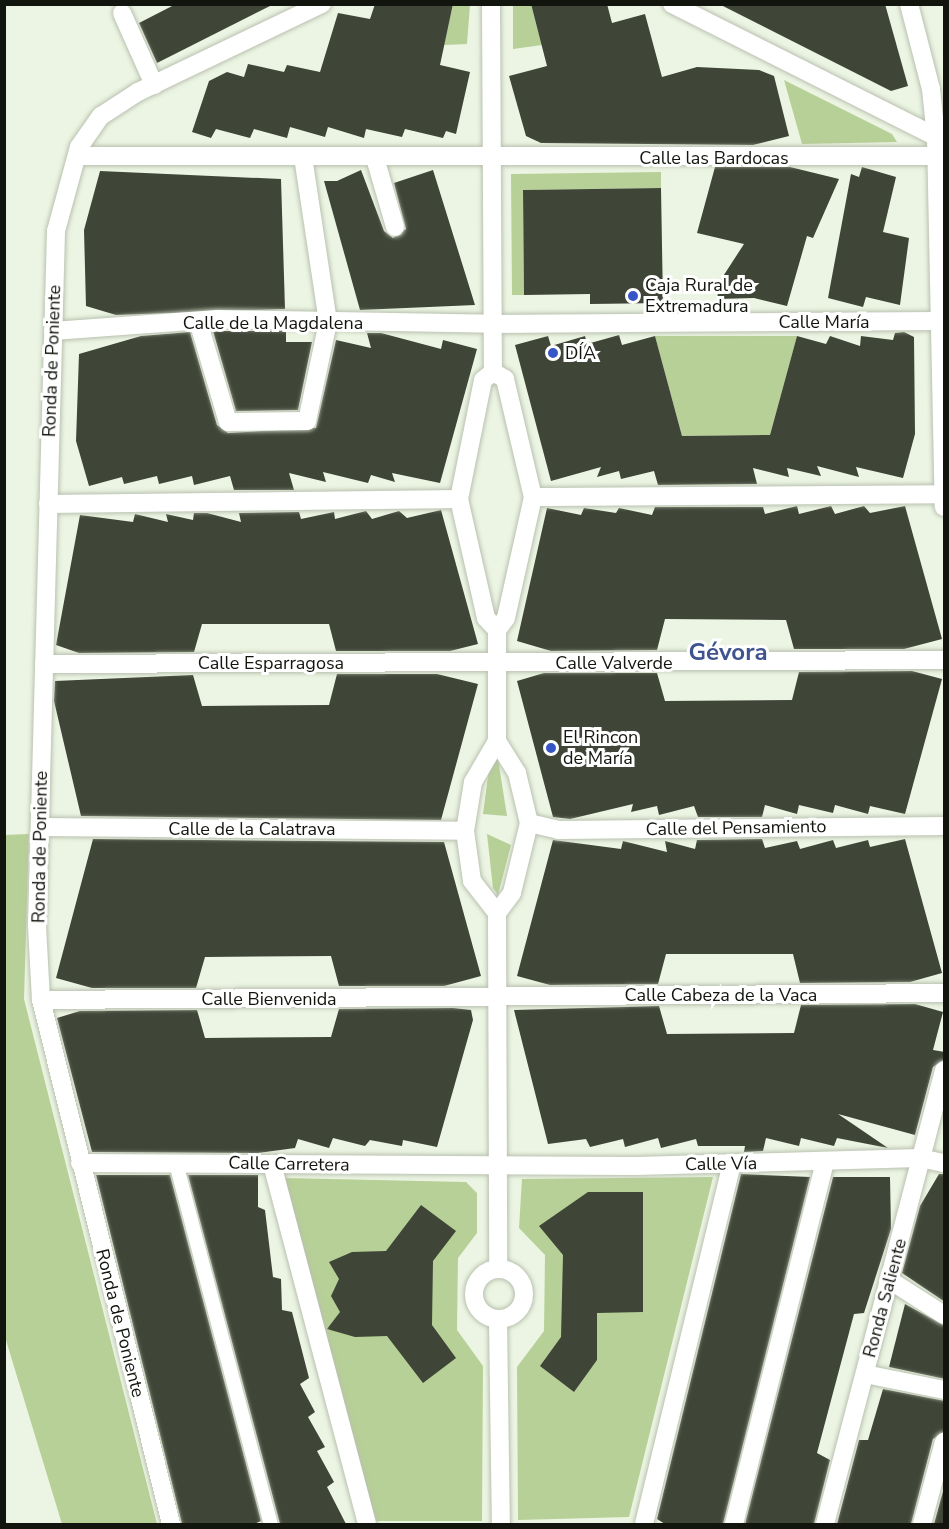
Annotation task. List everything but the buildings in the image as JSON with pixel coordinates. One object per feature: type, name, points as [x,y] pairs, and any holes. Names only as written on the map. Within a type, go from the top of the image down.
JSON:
[{"type":"street","name":"Ronda de Poniente","points":[[171,1524],[41,1000],[40,827],[56,231],[77,156],[101,116],[154,85],[292,12],[322,4]]},
{"type":"street","points":[[491,4],[493,372]]},
{"type":"street","points":[[672,4],[693,10],[936,137]]},
{"type":"street","points":[[909,4],[938,87],[936,156],[941,192],[942,293],[939,321],[945,507]]},
{"type":"street","points":[[122,13],[154,85]]},
{"type":"street","name":"Calle las Bardocas","points":[[77,156],[492,159],[936,156]]},
{"type":"street","points":[[198,321],[228,423],[307,421],[328,322],[303,157]]},
{"type":"street","points":[[375,158],[395,226]]},
{"type":"street","name":"Calle de la Magdalena","points":[[53,331],[198,321],[493,324]]},
{"type":"street","name":"Calle María","points":[[493,324],[939,321]]},
{"type":"street","points":[[493,372],[505,379],[533,498],[506,618],[497,630]]},
{"type":"street","points":[[493,372],[483,380],[459,499],[486,618],[497,630],[499,662],[497,741],[473,782],[465,831],[472,881],[497,913]]},
{"type":"street","points":[[533,498],[944,494]]},
{"type":"street","points":[[48,504],[459,499]]},
{"type":"street","name":"Calle Valverde","points":[[499,662],[945,660]]},
{"type":"street","name":"Calle Esparragosa","points":[[44,664],[499,662]]},
{"type":"street","points":[[497,741],[518,773],[529,823],[512,893],[497,913],[498,1269]]},
{"type":"street","name":"Calle del Pensamiento","points":[[529,823],[559,830],[945,826]]},
{"type":"street","name":"Calle de la Calatrava","points":[[40,827],[465,831]]},
{"type":"street","name":"Calle Cabeza de la Vaca","points":[[497,996],[945,993]]},
{"type":"street","name":"Calle Bienvenida","points":[[41,1000],[497,996]]},
{"type":"street","name":"Ronda Saliente","points":[[825,1524],[891,1281],[920,1158],[945,1071]]},
{"type":"street","name":"Calle Vía","points":[[498,1166],[732,1164],[920,1158],[945,1163]]},
{"type":"street","points":[[734,1524],[825,1162]]},
{"type":"street","name":"Calle Carretera","points":[[80,1163],[498,1166]]},
{"type":"street","points":[[176,1163],[271,1524]]},
{"type":"street","points":[[272,1164],[367,1524]]},
{"type":"street","points":[[644,1524],[732,1164]]},
{"type":"street","points":[[498,1269],[517,1277],[523,1298],[517,1310],[498,1319],[478,1308],[474,1294],[484,1274],[498,1269]]},
{"type":"street","points":[[891,1281],[945,1315]]},
{"type":"street","points":[[498,1319],[501,1524]]},
{"type":"street","points":[[866,1374],[945,1390]]},
{"type":"street","points":[[922,1524],[943,1453]]},
{"type":"green space","points":[[453,5],[470,5],[467,44],[444,45]]},
{"type":"green space","points":[[513,5],[531,5],[542,45],[513,49]]},
{"type":"green space","points":[[784,80],[892,134],[897,142],[802,144]]},
{"type":"green space","points":[[661,172],[661,188],[523,190],[524,295],[512,295],[511,174]]},
{"type":"green space","points":[[655,336],[797,336],[770,435],[682,436]]},
{"type":"green space","points":[[498,759],[507,816],[483,814],[489,769]]},
{"type":"green space","points":[[29,834],[24,999],[157,1524],[62,1524],[5,1337],[4,835]]},
{"type":"green space","points":[[487,834],[511,845],[498,895],[493,888]]},
{"type":"green space","points":[[713,1177],[629,1517],[518,1520],[517,1367],[544,1331],[545,1255],[519,1228],[522,1179]]},
{"type":"green space","points":[[284,1178],[466,1182],[477,1193],[477,1233],[458,1258],[457,1330],[483,1366],[482,1521],[370,1521]]},
{"type":"place","name":"Caja Rural de Extremadura","points":[[633,296]]},
{"type":"place","name":"DÍA","points":[[553,353]]},
{"type":"place","name":"El Rincon de María","points":[[551,748]]},
{"type":"district","name":"Gévora","points":[[728,653]]}]
